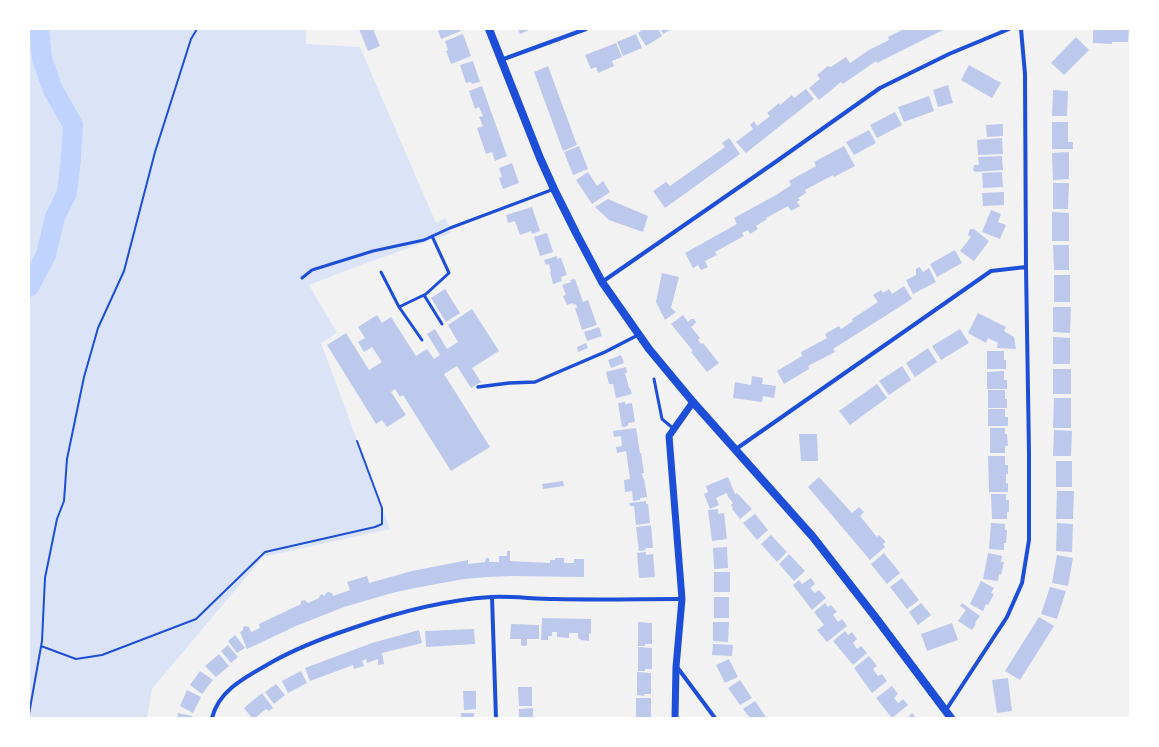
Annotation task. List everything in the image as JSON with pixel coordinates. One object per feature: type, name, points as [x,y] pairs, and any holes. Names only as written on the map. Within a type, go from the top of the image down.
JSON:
[{"type":"main road","points":[[489,29],[540,158],[554,189],[602,282],[649,349],[693,402],[813,537],[948,715]]},
{"type":"street","points":[[501,60],[586,29]]},
{"type":"street","points":[[602,282],[880,88],[949,54],[1009,29]]},
{"type":"street","points":[[948,715],[1007,617],[1022,583],[1029,540],[1025,74],[1021,29]]},
{"type":"street","points":[[735,450],[991,272],[1026,267]]},
{"type":"street","points":[[478,387],[509,383],[536,382],[605,352],[639,334]]},
{"type":"street","points":[[675,718],[676,667],[682,599],[669,436],[693,402]]},
{"type":"street","points":[[212,718],[218,703],[226,692],[242,678],[290,652],[382,617],[438,604],[492,597],[553,599],[682,599]]},
{"type":"street","points":[[492,597],[496,718]]},
{"type":"street","points":[[676,667],[715,718]]},
{"type":"lane","points":[[302,278],[312,270],[373,251],[424,240],[554,189]]},
{"type":"lane","points":[[399,307],[424,295],[449,273],[432,236]]},
{"type":"lane","points":[[381,272],[399,307],[422,340]]},
{"type":"lane","points":[[424,295],[442,324]]},
{"type":"lane","points":[[654,379],[662,419],[674,429]]},
{"type":"path","points":[[29,714],[41,646],[45,578],[57,520],[64,501],[67,459],[84,377],[98,328],[124,271],[143,196],[160,138],[191,39],[197,29]]},
{"type":"path","points":[[41,646],[76,659],[102,655],[196,619],[265,552],[375,527],[382,524],[382,508],[357,441]]},
{"type":"shaded area","points":[[29,29],[306,29],[306,44],[360,47],[436,223],[445,218],[451,233],[309,285],[337,333],[321,343],[390,529],[263,557],[152,689],[147,718],[29,718]]},
{"type":"building","points":[[359,29],[373,29],[380,46],[368,51]]},
{"type":"building","points":[[442,29],[461,29],[461,31],[441,39],[438,31]]},
{"type":"building","points":[[518,29],[531,29],[520,34]]},
{"type":"building","points":[[644,29],[658,29],[662,36],[646,46],[638,33]]},
{"type":"building","points":[[660,29],[672,29],[663,34]]},
{"type":"building","points":[[904,29],[945,29],[877,63],[876,61],[843,84],[841,82],[819,100],[809,88],[820,79],[817,75],[828,66],[831,67],[846,57],[850,63],[869,50],[889,40],[888,37]]},
{"type":"building","points":[[1093,29],[1129,29],[1128,42],[1112,42],[1112,44],[1093,43]]},
{"type":"building","points":[[463,34],[471,56],[451,64],[446,51],[448,50],[445,41]]},
{"type":"building","points":[[636,34],[642,48],[623,56],[617,42]]},
{"type":"building","points":[[1076,37],[1089,50],[1064,75],[1051,63]]},
{"type":"building","points":[[616,43],[622,57],[612,61],[614,66],[598,73],[596,67],[591,69],[585,55]]},
{"type":"building","points":[[473,61],[480,82],[472,84],[471,82],[466,83],[460,65]]},
{"type":"building","points":[[969,65],[1001,83],[992,98],[961,80]]},
{"type":"building","points":[[548,66],[577,145],[563,151],[534,72]]},
{"type":"building","points":[[948,85],[953,103],[938,107],[933,90]]},
{"type":"building","points":[[482,86],[507,156],[495,161],[492,152],[486,154],[477,128],[483,126],[479,117],[483,116],[479,107],[475,109],[469,91]]},
{"type":"building","points":[[806,89],[814,99],[746,153],[736,142],[753,129],[750,125],[754,121],[757,126],[770,116],[767,113],[779,103],[780,105],[792,95],[794,98]]},
{"type":"building","points":[[1053,90],[1068,91],[1067,116],[1052,116]]},
{"type":"building","points":[[929,96],[934,111],[904,122],[898,107]]},
{"type":"building","points":[[895,112],[902,125],[877,138],[870,125]]},
{"type":"building","points":[[1052,122],[1068,122],[1068,142],[1073,142],[1073,149],[1052,149]]},
{"type":"building","points":[[1003,124],[1003,136],[987,137],[986,125]]},
{"type":"building","points":[[869,130],[876,143],[854,155],[846,142]]},
{"type":"building","points":[[729,138],[740,154],[665,208],[653,191],[666,182],[670,186],[725,147],[722,143]]},
{"type":"building","points":[[1002,138],[1003,154],[978,155],[977,140]]},
{"type":"building","points":[[579,146],[588,169],[573,175],[564,152]]},
{"type":"building","points":[[844,146],[855,166],[834,177],[833,175],[805,190],[806,193],[798,198],[800,200],[797,202],[800,206],[791,211],[788,206],[766,218],[767,219],[756,226],[758,229],[750,234],[748,230],[742,233],[744,236],[715,252],[717,255],[705,261],[708,267],[701,270],[698,265],[693,268],[685,253],[737,224],[734,218],[776,195],[791,185],[789,181],[816,166],[814,162]]},
{"type":"building","points":[[1069,152],[1069,179],[1053,180],[1052,153]]},
{"type":"building","points":[[1002,156],[1003,170],[975,172],[973,170],[974,165],[979,165],[978,157]]},
{"type":"building","points":[[512,163],[519,183],[503,189],[499,178],[502,177],[499,168]]},
{"type":"building","points":[[588,172],[597,186],[603,181],[610,192],[592,204],[576,180]]},
{"type":"building","points":[[1002,172],[1003,187],[983,188],[982,173]]},
{"type":"building","points":[[1053,183],[1069,183],[1068,209],[1053,209]]},
{"type":"building","points":[[1004,192],[1004,205],[983,206],[982,193]]},
{"type":"building","points":[[608,199],[648,216],[643,232],[609,220],[595,207]]},
{"type":"building","points":[[532,207],[540,231],[532,234],[531,231],[520,235],[515,221],[508,223],[506,215]]},
{"type":"building","points":[[991,210],[1001,214],[998,222],[1006,225],[1000,239],[982,232]]},
{"type":"building","points":[[1052,212],[1069,213],[1069,241],[1052,241]]},
{"type":"building","points":[[970,229],[974,229],[989,241],[974,261],[960,251],[971,237],[968,235]]},
{"type":"building","points":[[547,233],[553,252],[540,256],[534,237]]},
{"type":"building","points":[[1053,245],[1069,245],[1069,270],[1054,270]]},
{"type":"building","points":[[955,250],[962,263],[937,277],[930,264]]},
{"type":"building","points":[[557,256],[557,259],[561,258],[567,275],[561,277],[562,281],[553,284],[549,264],[546,265],[544,260]]},
{"type":"building","points":[[919,267],[923,272],[929,268],[936,282],[913,294],[906,280],[916,275],[916,269]]},
{"type":"building","points":[[662,273],[679,277],[671,308],[676,312],[665,320],[656,302]]},
{"type":"building","points":[[1054,275],[1070,275],[1070,302],[1054,302]]},
{"type":"building","points":[[575,279],[583,302],[588,300],[597,325],[582,330],[575,308],[577,308],[576,304],[574,305],[573,303],[567,305],[563,296],[566,295],[562,285]]},
{"type":"building","points":[[904,286],[912,299],[833,349],[835,352],[808,366],[809,369],[784,384],[777,371],[802,356],[801,352],[827,338],[825,334],[839,326],[841,329],[853,321],[852,319],[878,302],[873,295],[881,290],[883,293],[889,289],[892,294]]},
{"type":"building","points":[[445,289],[460,313],[446,322],[431,298]]},
{"type":"building","points":[[1053,307],[1071,307],[1070,333],[1053,332]]},
{"type":"building","points":[[472,309],[499,351],[472,368],[481,382],[471,388],[457,366],[444,374],[490,447],[451,471],[403,395],[400,397],[395,389],[391,392],[406,415],[387,427],[382,420],[376,424],[327,345],[346,333],[369,370],[382,362],[372,347],[364,352],[358,342],[365,338],[358,327],[377,315],[382,323],[391,317],[416,356],[427,349],[434,359],[440,355],[427,334],[435,329],[447,349],[458,342],[448,325]]},
{"type":"building","points":[[978,313],[1006,327],[1004,331],[1014,337],[1016,349],[997,348],[998,343],[988,338],[986,343],[968,333]]},
{"type":"building","points":[[683,315],[688,322],[691,319],[694,319],[696,322],[691,327],[700,338],[698,340],[701,344],[703,343],[719,363],[707,372],[691,352],[693,351],[671,324]]},
{"type":"building","points":[[599,327],[602,336],[587,341],[584,332]]},
{"type":"building","points":[[960,329],[969,343],[941,360],[932,346]]},
{"type":"building","points":[[1053,337],[1070,338],[1070,364],[1053,364]]},
{"type":"building","points":[[586,343],[588,348],[578,352],[577,347]]},
{"type":"building","points":[[928,348],[937,362],[915,377],[906,363]]},
{"type":"building","points":[[987,351],[1004,351],[1006,369],[987,369]]},
{"type":"building","points":[[621,355],[624,363],[611,368],[608,360]]},
{"type":"building","points":[[902,366],[911,380],[889,395],[879,381]]},
{"type":"building","points":[[626,367],[627,373],[625,373],[632,394],[616,398],[613,384],[609,384],[606,372]]},
{"type":"building","points":[[1053,369],[1071,369],[1071,394],[1053,394]]},
{"type":"building","points":[[1004,371],[1004,380],[1007,380],[1007,389],[987,389],[987,372]]},
{"type":"building","points":[[752,376],[763,378],[762,384],[776,386],[774,398],[763,396],[762,402],[733,398],[735,382],[751,385]]},
{"type":"building","points":[[877,384],[887,398],[850,425],[839,411]]},
{"type":"building","points":[[988,390],[1005,390],[1007,408],[988,408]]},
{"type":"building","points":[[1054,398],[1071,398],[1071,428],[1053,428]]},
{"type":"building","points":[[625,402],[625,404],[632,403],[635,422],[628,423],[628,426],[622,427],[618,403]]},
{"type":"building","points":[[988,409],[1005,409],[1005,417],[1008,417],[1008,426],[988,426]]},
{"type":"building","points":[[636,428],[647,497],[633,501],[632,491],[625,492],[624,480],[630,479],[626,451],[617,453],[616,447],[622,446],[621,436],[614,437],[613,431]]},
{"type":"building","points":[[990,428],[1005,428],[1008,446],[1005,446],[1005,453],[990,453]]},
{"type":"building","points":[[1054,430],[1072,431],[1071,456],[1053,456]]},
{"type":"building","points":[[799,434],[817,434],[818,461],[801,461]]},
{"type":"building","points":[[988,456],[1005,456],[1005,465],[1008,465],[1006,484],[1008,483],[1008,492],[989,492]]},
{"type":"building","points":[[1056,461],[1072,461],[1072,487],[1056,487]]},
{"type":"building","points":[[728,477],[735,494],[737,493],[752,509],[740,519],[732,509],[733,508],[731,505],[733,503],[728,497],[727,493],[716,498],[719,505],[710,509],[704,494],[708,492],[706,486]]},
{"type":"building","points":[[819,477],[852,513],[859,507],[864,512],[860,516],[877,537],[879,535],[886,542],[883,544],[885,547],[870,560],[808,487]]},
{"type":"building","points":[[563,481],[564,486],[543,489],[542,484]]},
{"type":"building","points":[[1057,491],[1074,491],[1073,519],[1056,519]]},
{"type":"building","points":[[991,494],[1006,494],[1006,500],[1009,500],[1009,512],[1007,512],[1007,519],[992,519]]},
{"type":"building","points":[[646,501],[646,504],[648,504],[650,523],[636,525],[634,506],[630,506],[629,503]]},
{"type":"building","points":[[718,509],[718,514],[724,513],[727,539],[712,541],[708,510]]},
{"type":"building","points":[[755,514],[768,530],[757,540],[743,523]]},
{"type":"building","points":[[991,523],[1005,524],[1005,530],[1007,530],[1004,550],[989,549]]},
{"type":"building","points":[[1057,523],[1073,524],[1072,552],[1056,551]]},
{"type":"building","points":[[651,525],[653,548],[645,548],[646,550],[639,551],[636,527]]},
{"type":"building","points":[[771,535],[787,552],[777,562],[761,544]]},
{"type":"building","points":[[727,547],[728,568],[714,569],[713,548]]},
{"type":"building","points":[[507,551],[510,551],[510,561],[550,563],[550,560],[555,560],[555,558],[564,558],[564,563],[574,563],[574,559],[584,559],[584,577],[487,577],[464,579],[415,588],[344,607],[296,626],[247,649],[240,632],[243,630],[243,627],[246,626],[249,627],[251,632],[260,628],[259,624],[301,604],[301,601],[305,600],[308,603],[319,598],[321,594],[325,596],[328,592],[332,593],[333,596],[350,590],[347,582],[367,576],[369,583],[412,571],[468,560],[468,564],[485,562],[486,558],[489,558],[489,562],[499,562],[499,556],[507,556]]},
{"type":"building","points":[[646,552],[646,555],[653,554],[655,577],[639,578],[637,553]]},
{"type":"building","points":[[884,553],[900,573],[887,584],[871,564]]},
{"type":"building","points":[[988,553],[1002,556],[1001,562],[1004,562],[998,581],[983,579]]},
{"type":"building","points":[[789,554],[805,571],[794,581],[779,564]]},
{"type":"building","points":[[1057,555],[1073,558],[1068,586],[1052,583]]},
{"type":"building","points":[[714,572],[730,572],[730,592],[714,592]]},
{"type":"building","points":[[811,578],[815,584],[810,588],[815,593],[819,590],[826,598],[812,610],[793,585],[799,580],[802,584]]},
{"type":"building","points":[[902,578],[919,600],[907,609],[890,587]]},
{"type":"building","points":[[981,581],[994,588],[991,593],[994,594],[988,605],[986,604],[983,611],[970,604]]},
{"type":"building","points":[[1050,587],[1066,591],[1057,619],[1041,614]]},
{"type":"building","points":[[714,597],[729,597],[729,618],[714,618]]},
{"type":"building","points":[[825,603],[828,607],[831,605],[837,612],[833,615],[838,622],[842,619],[847,626],[827,642],[817,630],[824,625],[814,612]]},
{"type":"building","points":[[921,603],[931,615],[918,625],[909,612]]},
{"type":"building","points":[[962,603],[980,616],[972,630],[958,621],[966,610],[960,606]]},
{"type":"building","points":[[1039,617],[1054,626],[1020,680],[1005,671]]},
{"type":"building","points":[[542,618],[591,619],[591,634],[589,633],[589,641],[578,638],[578,633],[569,633],[569,638],[557,637],[557,632],[552,632],[552,636],[548,636],[548,640],[541,640]]},
{"type":"building","points":[[638,622],[652,623],[652,644],[638,646]]},
{"type":"building","points":[[713,622],[729,622],[728,642],[713,641]]},
{"type":"building","points":[[952,623],[958,640],[927,651],[921,634]]},
{"type":"building","points":[[511,624],[539,625],[539,639],[527,639],[527,645],[522,646],[521,639],[510,639]]},
{"type":"building","points":[[474,629],[475,644],[426,647],[425,631]]},
{"type":"building","points":[[419,630],[422,643],[382,653],[384,664],[378,665],[378,659],[367,663],[366,659],[362,661],[364,666],[354,669],[353,665],[310,681],[305,668],[372,643]]},
{"type":"building","points":[[845,631],[848,635],[852,632],[857,639],[853,643],[857,649],[861,646],[867,653],[853,665],[833,641]]},
{"type":"building","points":[[235,635],[245,648],[237,653],[228,641]]},
{"type":"building","points":[[713,644],[733,645],[732,656],[712,655]]},
{"type":"building","points":[[228,645],[238,657],[231,663],[221,651]]},
{"type":"building","points":[[638,647],[652,648],[652,669],[638,671]]},
{"type":"building","points":[[219,654],[229,666],[216,677],[205,666]]},
{"type":"building","points":[[869,656],[877,666],[873,669],[878,676],[882,674],[887,681],[872,693],[854,668]]},
{"type":"building","points":[[729,659],[738,677],[725,683],[716,665]]},
{"type":"building","points":[[200,671],[213,680],[202,694],[190,685]]},
{"type":"building","points":[[301,671],[307,683],[288,693],[282,681]]},
{"type":"building","points":[[637,672],[651,673],[651,694],[644,694],[644,696],[637,695]]},
{"type":"building","points":[[1008,678],[1012,711],[997,713],[992,680]]},
{"type":"building","points":[[740,680],[752,698],[740,705],[728,688]]},
{"type":"building","points":[[276,684],[285,695],[274,704],[265,692]]},
{"type":"building","points":[[892,686],[898,694],[894,698],[898,703],[903,699],[908,705],[892,718],[876,698]]},
{"type":"building","points":[[518,687],[532,687],[532,706],[519,706]]},
{"type":"building","points":[[187,690],[201,697],[193,713],[180,706]]},
{"type":"building","points":[[463,691],[476,691],[476,709],[464,710]]},
{"type":"building","points":[[262,693],[273,708],[269,711],[266,709],[255,718],[252,718],[244,708]]},
{"type":"building","points":[[636,698],[651,698],[651,717],[636,717]]},
{"type":"building","points":[[755,701],[766,717],[765,718],[750,718],[743,709]]},
{"type":"building","points":[[533,708],[533,718],[519,718],[519,709]]},
{"type":"building","points":[[178,713],[192,716],[192,718],[177,718]]},
{"type":"building","points":[[461,713],[474,713],[474,718],[461,718]]},
{"type":"building","points":[[912,713],[916,718],[907,718]]},
{"type":"waterway","points":[[29,287],[46,255],[55,217],[67,193],[73,125],[53,90],[42,59],[39,29]]}]
